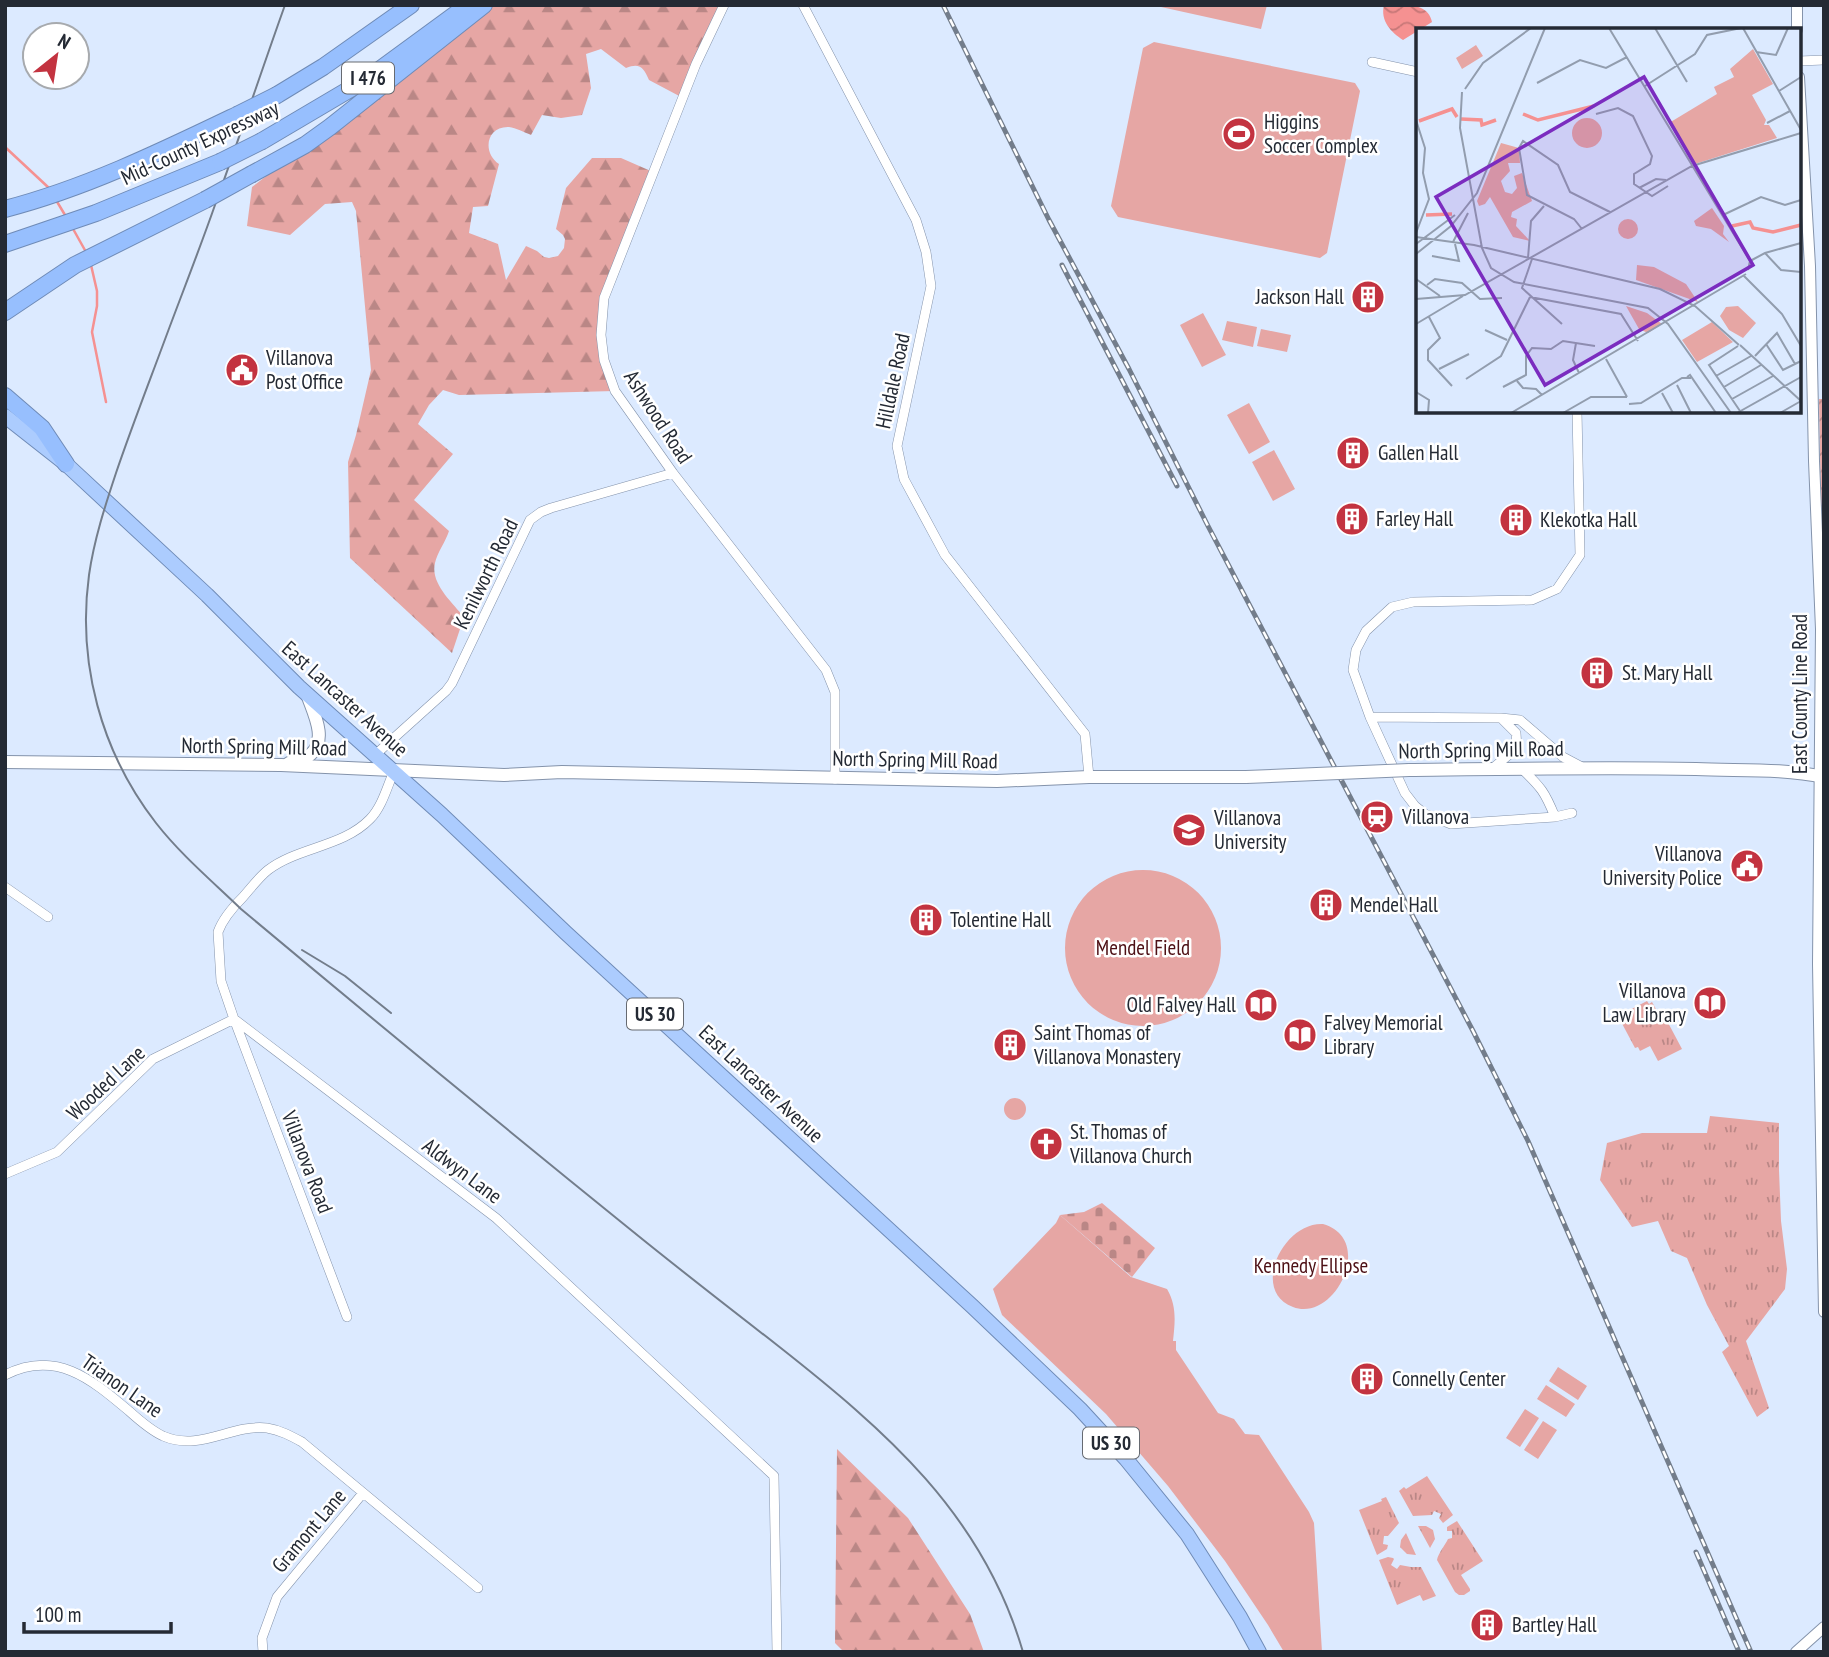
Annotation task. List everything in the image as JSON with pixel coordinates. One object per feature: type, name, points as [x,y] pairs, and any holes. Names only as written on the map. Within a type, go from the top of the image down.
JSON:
[{"type":"highway","name":"Mid-County Expressway","points":[[35,198],[53,194],[157,153],[237,116],[323,67],[411,5]]},
{"type":"highway","name":"Mid-County Expressway","points":[[5,244],[96,213],[220,162],[262,141],[367,79],[468,5]]},
{"type":"highway","points":[[6,312],[75,265],[205,200],[305,145],[484,5]]},
{"type":"highway","points":[[5,200],[35,198]]},
{"type":"highway","points":[[5,209],[35,198]]},
{"type":"highway","points":[[5,396],[43,428],[66,464]]},
{"type":"highway","name":"East Lancaster Avenue","points":[[5,416],[66,464],[307,694],[394,771],[1080,1409],[1187,1534],[1259,1652]]},
{"type":"main road","points":[[281,765],[311,754],[318,740],[318,727],[307,694]]},
{"type":"main road","name":"North Spring Mill Road","points":[[5,762],[281,765],[504,775],[562,772],[997,781],[1089,777],[1246,777],[1521,768],[1764,771],[1821,776]]},
{"type":"street","name":"Ashwood Road","points":[[724,5],[696,64],[604,299],[601,335],[604,360],[615,391],[673,473],[826,670],[835,692],[835,779]]},
{"type":"street","name":"Hilldale Road","points":[[803,5],[916,220],[926,252],[931,286],[897,446],[904,479],[945,555],[1085,734],[1089,777]]},
{"type":"street","points":[[1797,5],[1797,28]]},
{"type":"street","points":[[1801,61],[1824,60]]},
{"type":"street","points":[[1372,62],[1416,72]]},
{"type":"street","name":"East County Line Road","points":[[1801,111],[1810,266],[1821,629],[1818,964],[1824,1312]]},
{"type":"street","points":[[1572,813],[1555,817],[1451,824],[1426,814],[1415,806],[1405,793],[1370,717],[1353,670],[1356,650],[1366,631],[1392,607],[1413,602],[1532,600],[1557,589],[1580,555],[1577,413]]},
{"type":"street","name":"Kenilworth Road","points":[[375,755],[452,683],[530,520],[551,508],[673,473]]},
{"type":"street","points":[[1370,717],[1520,720],[1563,757],[1577,765],[1591,768]]},
{"type":"street","points":[[1492,769],[1517,748],[1516,733],[1501,718]]},
{"type":"street","points":[[1521,768],[1546,795],[1555,817]]},
{"type":"street","points":[[233,1019],[221,981],[218,946],[220,925],[267,870],[341,837],[367,822],[380,804],[394,771]]},
{"type":"street","points":[[5,887],[48,917]]},
{"type":"street","name":"Wooded Lane","points":[[5,1174],[58,1152],[153,1059],[233,1019]]},
{"type":"street","name":"Villanova Road","points":[[233,1019],[347,1317]]},
{"type":"street","name":"Aldwyn Lane","points":[[233,1019],[496,1218],[774,1476],[777,1652]]},
{"type":"street","name":"Trianon Lane","points":[[5,1375],[25,1367],[38,1366],[75,1372],[108,1393],[149,1428],[175,1440],[197,1441],[259,1428],[280,1431],[302,1442],[363,1493]]},
{"type":"street","name":"Gramont Lane","points":[[263,1652],[262,1638],[277,1597],[363,1493],[478,1588]]},
{"type":"street","points":[[1796,1652],[1824,1627]]},
{"type":"green space","points":[[489,5],[724,5],[683,98],[649,80],[641,67],[626,68],[601,49],[586,54],[591,88],[582,115],[561,118],[542,115],[531,135],[509,127],[501,128],[491,135],[490,153],[499,164],[488,206],[473,207],[469,233],[498,244],[506,280],[526,246],[549,258],[558,256],[564,248],[565,239],[556,229],[566,188],[592,158],[621,158],[653,172],[604,299],[601,335],[615,391],[459,395],[443,390],[429,405],[418,424],[453,454],[414,500],[449,531],[434,570],[443,592],[464,617],[452,653],[350,558],[348,462],[371,370],[356,211],[352,202],[325,204],[290,235],[247,226],[252,187]]},
{"type":"green space","points":[[1152,5],[1267,5],[1261,29]]},
{"type":"green space","name":"Higgins Soccer Complex","points":[[1154,42],[1355,83],[1360,91],[1327,253],[1320,258],[1118,217],[1111,206],[1143,48]]},
{"type":"green space","points":[[1203,313],[1226,355],[1202,367],[1180,325]]},
{"type":"green space","points":[[1227,321],[1257,327],[1253,347],[1222,340]]},
{"type":"green space","points":[[1261,329],[1291,335],[1287,352],[1257,346]]},
{"type":"green space","points":[[1819,399],[1824,399],[1824,672]]},
{"type":"green space","points":[[1249,403],[1270,442],[1249,454],[1227,415]]},
{"type":"green space","points":[[1274,450],[1295,489],[1273,501],[1252,462]]},
{"type":"green space","name":"Mendel Field","points":[[1143,870],[1173,876],[1198,893],[1215,918],[1221,948],[1215,978],[1198,1003],[1173,1020],[1143,1026],[1113,1020],[1088,1003],[1071,978],[1065,948],[1071,918],[1088,893],[1113,876]]},
{"type":"green space","points":[[1647,1001],[1649,1004],[1652,1002],[1661,1018],[1665,1017],[1682,1049],[1658,1061],[1650,1046],[1640,1051],[1638,1047],[1635,1048],[1618,1016]]},
{"type":"green space","points":[[1015,1098],[1023,1101],[1026,1109],[1023,1117],[1015,1120],[1007,1117],[1004,1109],[1007,1101]]},
{"type":"green space","points":[[1710,1116],[1779,1123],[1781,1221],[1787,1269],[1785,1289],[1746,1341],[1769,1408],[1757,1417],[1722,1352],[1729,1346],[1707,1305],[1687,1258],[1671,1251],[1658,1221],[1632,1227],[1600,1180],[1607,1143],[1642,1133],[1707,1133]]},
{"type":"green space","points":[[1102,1203],[1155,1248],[1132,1277],[1060,1215],[1084,1212]]},
{"type":"green space","points":[[1060,1215],[1131,1277],[1167,1289],[1174,1308],[1173,1341],[1176,1341],[1176,1350],[1218,1413],[1234,1419],[1245,1434],[1259,1435],[1309,1512],[1314,1523],[1322,1652],[1284,1652],[1225,1561],[1168,1486],[1106,1414],[1002,1315],[993,1289],[1056,1223]]},
{"type":"green space","name":"Kennedy Ellipse","points":[[1323,1224],[1339,1233],[1347,1246],[1348,1261],[1344,1277],[1335,1292],[1323,1303],[1309,1309],[1293,1307],[1280,1299],[1274,1287],[1273,1273],[1277,1259],[1295,1234],[1308,1226]]},
{"type":"green space","points":[[1558,1367],[1587,1386],[1578,1400],[1549,1381]]},
{"type":"green space","points":[[1546,1385],[1575,1404],[1566,1417],[1537,1399]]},
{"type":"green space","points":[[1525,1409],[1539,1418],[1520,1447],[1506,1438]]},
{"type":"green space","points":[[1543,1421],[1557,1430],[1538,1459],[1524,1450]]},
{"type":"green space","points":[[837,1449],[908,1518],[970,1614],[984,1652],[844,1652],[835,1643]]},
{"type":"green space","points":[[1427,1476],[1453,1515],[1443,1523],[1439,1518],[1441,1514],[1434,1511],[1432,1515],[1413,1516],[1399,1491]]},
{"type":"green space","points":[[1386,1497],[1399,1523],[1388,1536],[1384,1536],[1383,1544],[1388,1545],[1387,1549],[1377,1555],[1359,1510]]},
{"type":"green space","points":[[1457,1521],[1483,1561],[1461,1575],[1470,1589],[1464,1595],[1455,1592],[1437,1560],[1448,1539],[1452,1538],[1452,1531],[1447,1531],[1447,1527]]},
{"type":"green space","points":[[1418,1526],[1433,1530],[1435,1539],[1430,1548]]},
{"type":"green space","points":[[1406,1533],[1416,1555],[1407,1554],[1400,1547]]},
{"type":"green space","points":[[1388,1557],[1394,1559],[1391,1565],[1397,1569],[1400,1565],[1421,1567],[1436,1596],[1423,1601],[1420,1595],[1397,1605],[1379,1560]]},
{"type":"water","points":[[1384,5],[1420,7],[1430,15],[1432,22],[1422,28],[1416,28],[1416,32],[1403,40],[1388,26],[1383,11]]},
{"type":"waterway","points":[[5,147],[49,188]]},
{"type":"waterway","points":[[56,200],[65,215]]},
{"type":"waterway","points":[[72,227],[86,252]]},
{"type":"waterway","points":[[91,265],[97,291],[92,332],[106,402]]},
{"type":"tram line","points":[[285,5],[209,221],[122,455],[94,549],[86,608],[87,641],[90,673],[107,737],[137,796],[156,823],[197,868],[241,909],[582,1190],[817,1377],[892,1443],[956,1517],[983,1558],[1005,1603],[1023,1652]]},
{"type":"tram line","points":[[302,950],[345,976],[391,1013]]},
{"type":"railway","points":[[943,5],[1049,220],[1129,369],[1528,1141],[1751,1652]]},
{"type":"railway","points":[[1062,265],[1177,486]]},
{"type":"railway","points":[[1696,1552],[1739,1652]]},
{"type":"place","name":"Higgins Soccer Complex","points":[[1239,134]]},
{"type":"place","name":"Jackson Hall","points":[[1368,297]]},
{"type":"place","name":"Villanova Post Office","points":[[242,370]]},
{"type":"place","name":"Gallen Hall","points":[[1353,453]]},
{"type":"place","name":"Farley Hall","points":[[1352,519]]},
{"type":"place","name":"Klekotka Hall","points":[[1516,520]]},
{"type":"place","name":"St. Mary Hall","points":[[1597,673]]},
{"type":"place","name":"Villanova","points":[[1377,817]]},
{"type":"place","name":"Villanova University","points":[[1189,830]]},
{"type":"place","name":"Villanova University Police","points":[[1747,866]]},
{"type":"place","name":"Mendel Hall","points":[[1326,905]]},
{"type":"place","name":"Tolentine Hall","points":[[926,920]]},
{"type":"place","name":"Villanova Law Library","points":[[1710,1003]]},
{"type":"place","name":"Old Falvey Hall","points":[[1261,1005]]},
{"type":"place","name":"Falvey Memorial Library","points":[[1300,1035]]},
{"type":"place","name":"Saint Thomas of Villanova Monastery","points":[[1010,1045]]},
{"type":"place","name":"St. Thomas of Villanova Church","points":[[1046,1144]]},
{"type":"place","name":"Connelly Center","points":[[1367,1379]]},
{"type":"place","name":"Bartley Hall","points":[[1487,1625]]}]
